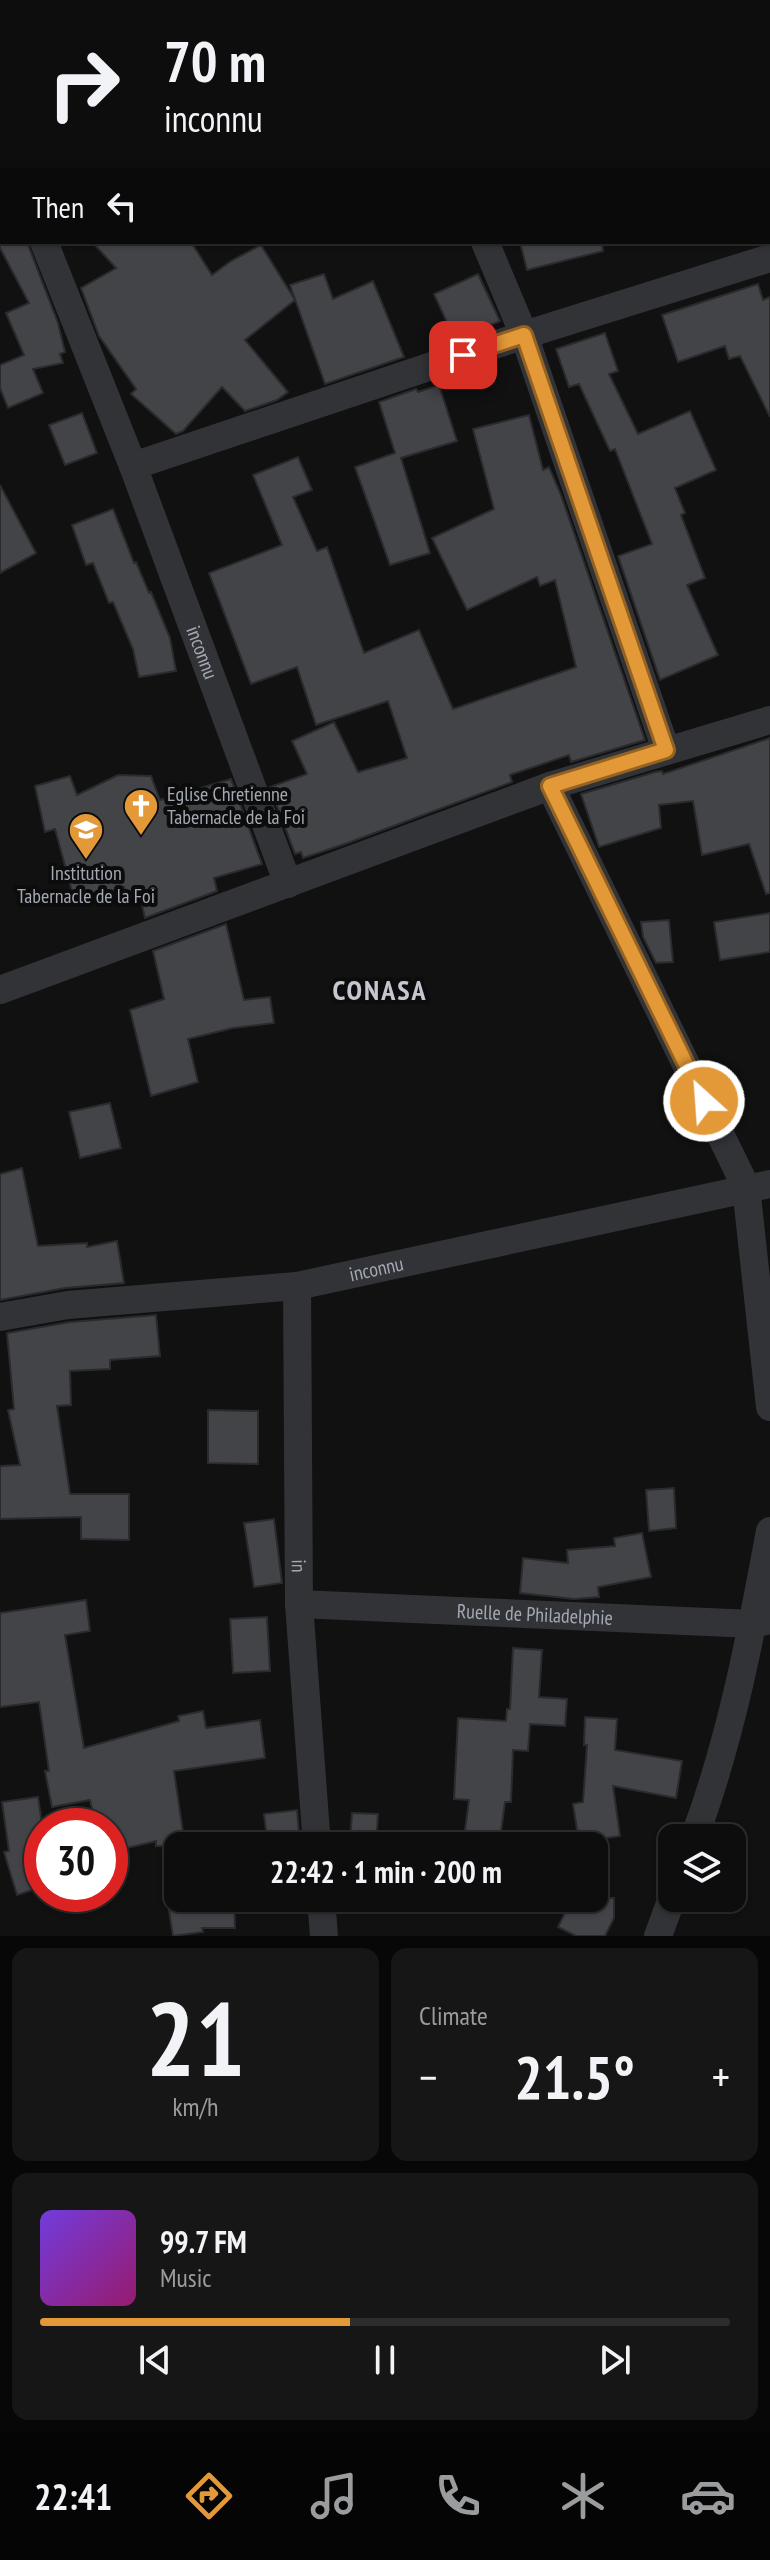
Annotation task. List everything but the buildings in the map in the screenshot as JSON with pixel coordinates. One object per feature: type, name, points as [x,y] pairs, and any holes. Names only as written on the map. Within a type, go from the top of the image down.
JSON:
[{"type":"street","name":"inconnu","points":[[45,244],[133,466],[288,884]]},
{"type":"street","points":[[486,244],[524,335],[666,750]]},
{"type":"street","points":[[133,466],[524,335],[770,258]]},
{"type":"street","points":[[0,990],[550,786],[770,720]]},
{"type":"street","points":[[550,786],[758,1186],[770,1407]]},
{"type":"street","name":"inconnu","points":[[0,1317],[68,1305],[297,1286],[758,1186]]},
{"type":"street","name":"in","points":[[297,1286],[299,1604],[316,1832]]},
{"type":"street","points":[[699,1824],[761,1622],[770,1531]]},
{"type":"street","name":"Ruelle de Philadelphie","points":[[299,1604],[761,1622]]},
{"type":"street","points":[[322,1912],[324,1936]]},
{"type":"street","points":[[658,1936],[667,1912]]},
{"type":"place","name":"Eglise Chretienne Tabernacle de la Foi","points":[[141,837]]},
{"type":"place","name":"Institution Tabernacle de la Foi","points":[[86,861]]},
{"type":"district","name":"CONASA","points":[[380,989]]},
{"type":"route","points":[[463,355],[524,335],[666,750],[550,786],[704,1101]]}]
